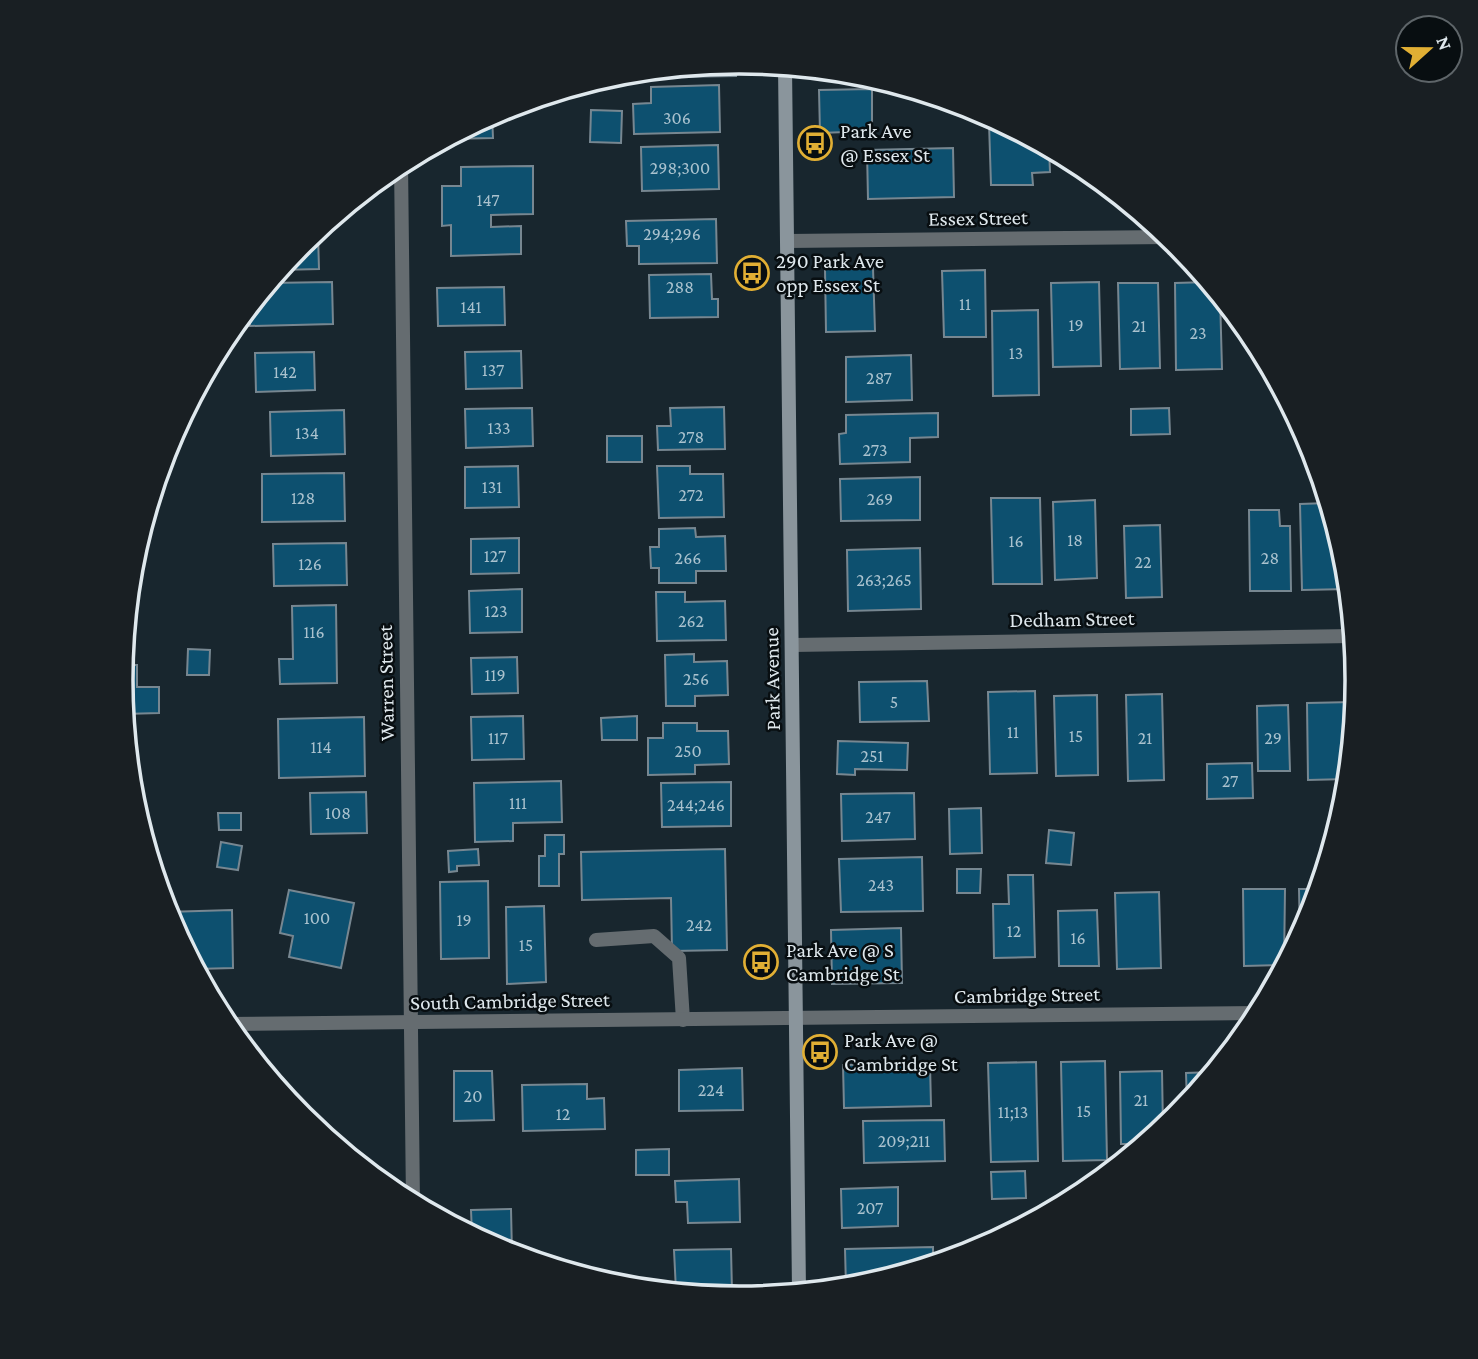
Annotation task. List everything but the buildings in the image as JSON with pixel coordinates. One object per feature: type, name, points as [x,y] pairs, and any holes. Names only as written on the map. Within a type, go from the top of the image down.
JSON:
[{"type":"main road","name":"Park Avenue","points":[[785,76],[799,1282]]},
{"type":"street","name":"Warren Street","points":[[401,177],[413,1190]]},
{"type":"street","name":"Essex Street","points":[[788,241],[1153,237]]},
{"type":"street","name":"Dedham Street","points":[[793,645],[1344,636]]},
{"type":"street","points":[[596,940],[654,936],[679,958],[683,1020]]},
{"type":"street","name":"Cambridge Street","points":[[796,1019],[1245,1013]]},
{"type":"street","name":"South Cambridge Street","points":[[241,1024],[796,1019]]},
{"type":"place","name":"Park Ave @ Essex St","points":[[815,143]]},
{"type":"place","name":"290 Park Ave opp Essex St","points":[[752,273]]},
{"type":"place","name":"Park Ave @ S Cambridge St","points":[[761,962]]},
{"type":"place","name":"Park Ave @ Cambridge St","points":[[820,1052]]}]
